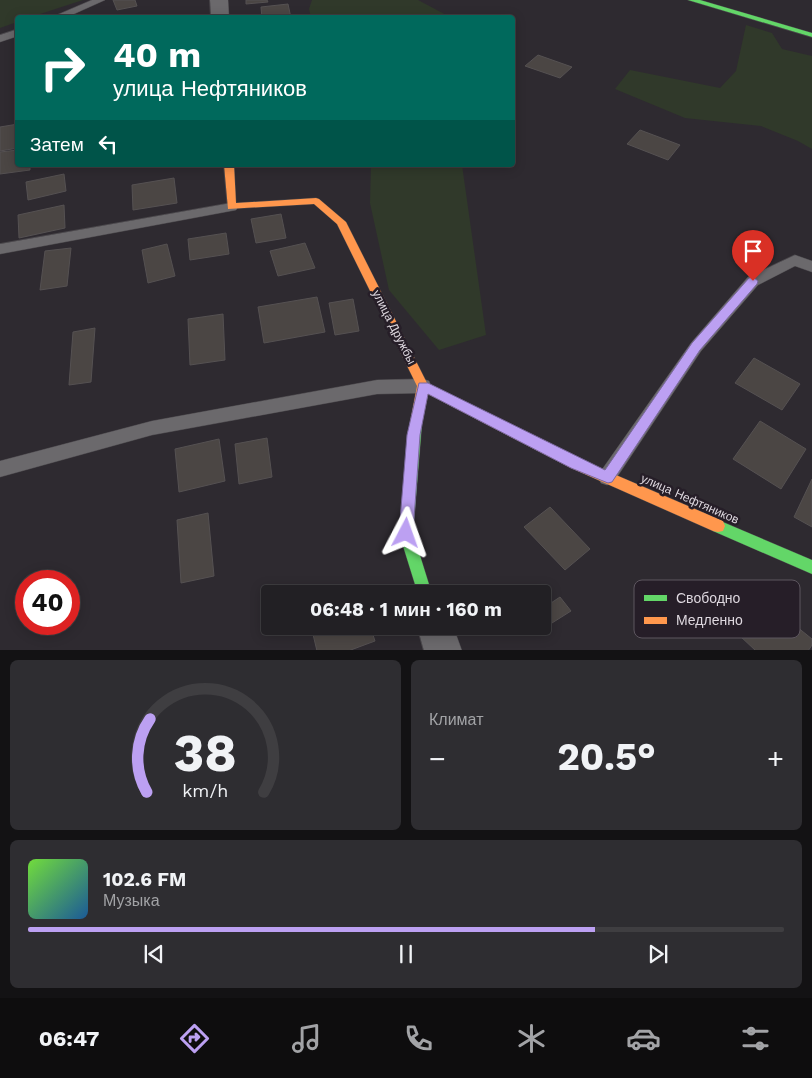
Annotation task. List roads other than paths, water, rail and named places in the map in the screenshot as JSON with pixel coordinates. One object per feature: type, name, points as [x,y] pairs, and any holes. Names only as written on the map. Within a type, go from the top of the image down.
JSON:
[{"type":"street","points":[[219,0],[220,15]]},
{"type":"street","points":[[692,0],[812,35]]},
{"type":"street","points":[[228,167],[231,207]]},
{"type":"street","name":"улица Дружбы","points":[[231,207],[316,200],[341,222],[423,386]]},
{"type":"street","points":[[422,585],[406,533],[414,435],[423,386]]},
{"type":"street","name":"улица Нефтяников","points":[[423,386],[576,464],[812,567]]},
{"type":"street","points":[[438,635],[443,650]]},
{"type":"lane","points":[[62,15],[100,0]]},
{"type":"lane","points":[[0,39],[15,33]]},
{"type":"lane","points":[[0,249],[231,207]]},
{"type":"lane","points":[[608,478],[696,347],[753,281],[795,260],[812,267]]},
{"type":"lane","points":[[0,470],[152,428],[377,388],[423,386]]}]
